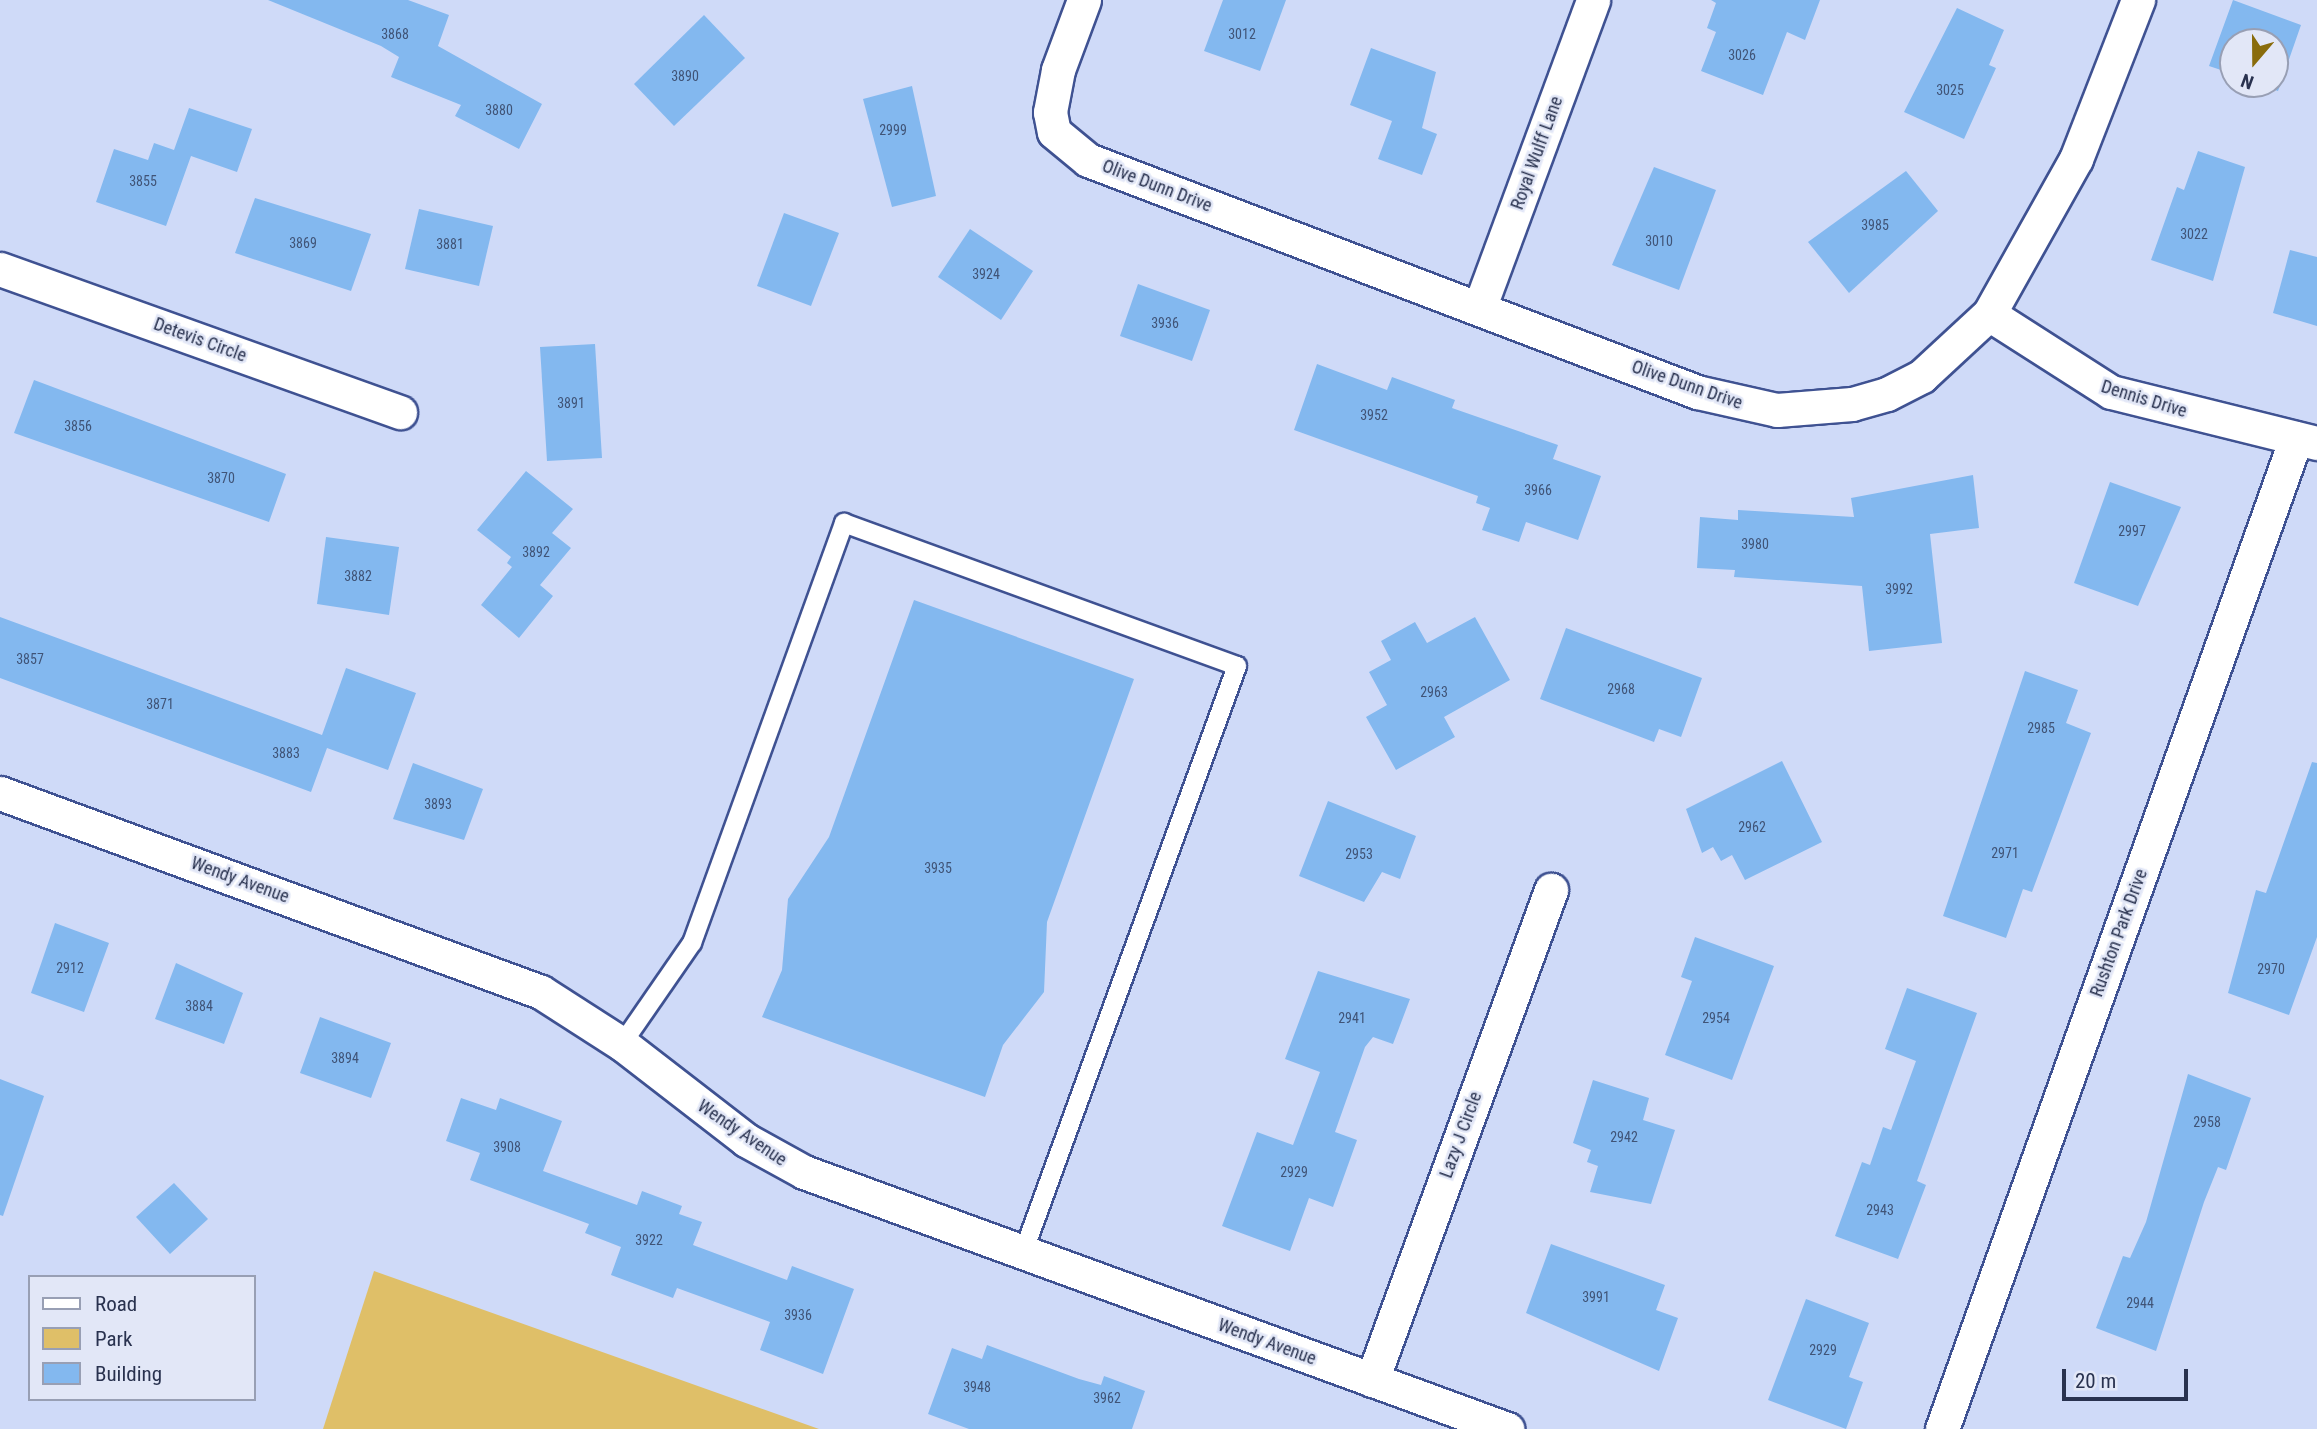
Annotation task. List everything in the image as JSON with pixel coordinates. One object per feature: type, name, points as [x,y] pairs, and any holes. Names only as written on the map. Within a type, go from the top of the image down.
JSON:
[{"type":"street","name":"Olive Dunn Drive","points":[[1084,0],[1052,92],[1054,132],[1069,148],[1110,169],[1480,306],[1696,392],[1777,410],[1852,404],[1887,394],[1922,376],[1989,314],[2076,159],[2138,0]]},
{"type":"street","name":"Royal Wulff Lane","points":[[1480,306],[1593,0]]},
{"type":"street","name":"Detevis Circle","points":[[0,269],[400,412]]},
{"type":"street","name":"Dennis Drive","points":[[1989,314],[2111,391],[2306,440]]},
{"type":"street","name":"Rushton Park Drive","points":[[1942,1429],[2306,440]]},
{"type":"street","name":"Wendy Avenue","points":[[0,793],[484,968],[541,992],[622,1044],[777,1159],[1023,1253],[1507,1429]]},
{"type":"street","name":"Lazy J Circle","points":[[1372,1380],[1551,890]]},
{"type":"lane","points":[[622,1044],[691,943],[844,523],[1237,666],[1023,1253]]},
{"type":"green space","points":[[374,1271],[819,1429],[323,1429]]},
{"type":"building","points":[[268,0],[408,0],[449,15],[438,46],[542,104],[519,149],[455,116],[461,105],[391,77],[399,57],[381,46]]},
{"type":"building","points":[[1223,0],[1286,0],[1260,71],[1204,51]]},
{"type":"building","points":[[1711,0],[1820,0],[1805,40],[1787,32],[1763,95],[1701,71],[1716,32],[1707,28],[1716,3]]},
{"type":"building","points":[[2233,0],[2301,25],[2289,59],[2289,28],[2223,28]]},
{"type":"building","points":[[1957,8],[2004,30],[1989,65],[1996,68],[1964,139],[1904,112]]},
{"type":"building","points":[[704,15],[745,58],[674,126],[634,84]]},
{"type":"building","points":[[2219,38],[2219,69],[2209,66]]},
{"type":"building","points":[[1371,48],[1436,72],[1422,128],[1437,134],[1422,175],[1378,159],[1392,121],[1350,105]]},
{"type":"building","points":[[912,86],[936,196],[892,207],[863,99]]},
{"type":"building","points":[[189,108],[252,129],[237,172],[191,156],[166,226],[96,202],[114,149],[148,160],[154,143],[174,150]]},
{"type":"building","points":[[2198,151],[2245,167],[2213,281],[2151,260],[2177,187],[2184,190]]},
{"type":"building","points":[[1654,167],[1716,190],[1679,290],[1612,265]]},
{"type":"building","points":[[1906,171],[1938,211],[1849,293],[1808,242]]},
{"type":"building","points":[[255,198],[371,234],[351,291],[235,253]]},
{"type":"building","points":[[419,209],[493,226],[479,286],[405,269]]},
{"type":"building","points":[[784,213],[839,233],[811,306],[757,286]]},
{"type":"building","points":[[970,229],[1033,271],[1001,320],[938,277]]},
{"type":"building","points":[[2290,250],[2317,257],[2317,326],[2273,313]]},
{"type":"building","points":[[1138,284],[1210,310],[1192,361],[1120,336]]},
{"type":"building","points":[[595,344],[602,458],[547,461],[540,347]]},
{"type":"building","points":[[1317,364],[1387,390],[1392,377],[1455,400],[1452,408],[1558,445],[1553,459],[1601,476],[1578,540],[1526,522],[1519,542],[1482,530],[1490,508],[1476,503],[1478,496],[1294,430]]},
{"type":"building","points":[[34,380],[286,474],[269,522],[14,433]]},
{"type":"building","points":[[526,471],[573,509],[552,533],[571,548],[540,585],[553,596],[519,638],[481,605],[512,567],[507,563],[511,557],[477,530]]},
{"type":"building","points":[[1973,475],[1979,528],[1930,534],[1942,643],[1869,651],[1862,586],[1734,577],[1735,570],[1697,568],[1700,517],[1738,520],[1738,510],[1854,517],[1851,498]]},
{"type":"building","points":[[2110,482],[2181,507],[2138,606],[2074,583]]},
{"type":"building","points":[[326,537],[399,547],[389,615],[317,604]]},
{"type":"building","points":[[914,600],[1134,679],[1047,922],[1044,992],[1003,1045],[985,1097],[762,1017],[782,970],[788,899],[829,837]]},
{"type":"building","points":[[0,617],[322,735],[346,668],[416,693],[388,770],[327,748],[311,792],[0,678]]},
{"type":"building","points":[[1475,617],[1510,680],[1444,717],[1455,737],[1396,770],[1366,717],[1387,705],[1369,672],[1391,660],[1381,641],[1415,622],[1427,643]]},
{"type":"building","points":[[1566,628],[1702,678],[1681,737],[1659,729],[1654,742],[1540,699]]},
{"type":"building","points":[[2025,671],[2078,690],[2066,723],[2091,733],[2032,892],[2023,889],[2006,938],[1943,916]]},
{"type":"building","points":[[1782,761],[1822,842],[1745,880],[1732,855],[1721,861],[1713,847],[1702,853],[1686,809]]},
{"type":"building","points":[[2312,762],[2317,763],[2317,937],[2289,1015],[2228,993],[2256,890],[2266,893]]},
{"type":"building","points":[[413,763],[483,789],[464,840],[393,819]]},
{"type":"building","points":[[1328,801],[1416,836],[1400,879],[1382,872],[1364,902],[1299,876]]},
{"type":"building","points":[[55,923],[109,943],[84,1012],[31,993]]},
{"type":"building","points":[[1695,937],[1774,966],[1732,1080],[1665,1055],[1692,981],[1681,977]]},
{"type":"building","points":[[176,963],[243,993],[224,1044],[155,1019]]},
{"type":"building","points":[[1318,971],[1410,999],[1393,1044],[1373,1037],[1365,1047],[1335,1132],[1357,1140],[1333,1207],[1309,1198],[1290,1251],[1222,1226],[1257,1132],[1293,1145],[1320,1072],[1285,1059]]},
{"type":"building","points":[[1907,988],[1977,1013],[1917,1181],[1926,1185],[1898,1259],[1835,1236],[1862,1162],[1870,1165],[1883,1127],[1891,1130],[1916,1061],[1885,1049]]},
{"type":"building","points":[[320,1017],[391,1043],[371,1098],[300,1073]]},
{"type":"building","points":[[2188,1074],[2251,1098],[2226,1170],[2218,1167],[2204,1202],[2156,1351],[2096,1328],[2123,1256],[2130,1258],[2146,1222]]},
{"type":"building","points":[[0,1079],[44,1096],[3,1216],[0,1215]]},
{"type":"building","points":[[1593,1080],[1649,1098],[1643,1120],[1675,1130],[1651,1204],[1590,1192],[1598,1166],[1587,1162],[1591,1150],[1573,1143]]},
{"type":"building","points":[[461,1098],[496,1110],[500,1098],[562,1121],[543,1171],[637,1205],[642,1191],[682,1206],[679,1214],[702,1222],[693,1245],[787,1280],[792,1266],[854,1289],[823,1374],[760,1350],[770,1322],[677,1288],[673,1298],[611,1275],[621,1247],[585,1233],[589,1224],[470,1180],[480,1153],[446,1141]]},
{"type":"building","points":[[174,1183],[208,1219],[170,1254],[136,1217]]},
{"type":"building","points":[[1551,1244],[1665,1285],[1656,1310],[1678,1318],[1659,1371],[1526,1313]]},
{"type":"building","points":[[1806,1299],[1869,1323],[1849,1377],[1863,1382],[1846,1429],[1768,1400]]},
{"type":"building","points":[[987,1345],[1079,1379],[1101,1385],[1104,1376],[1145,1391],[1132,1429],[969,1429],[928,1414],[952,1348],[982,1359]]}]
